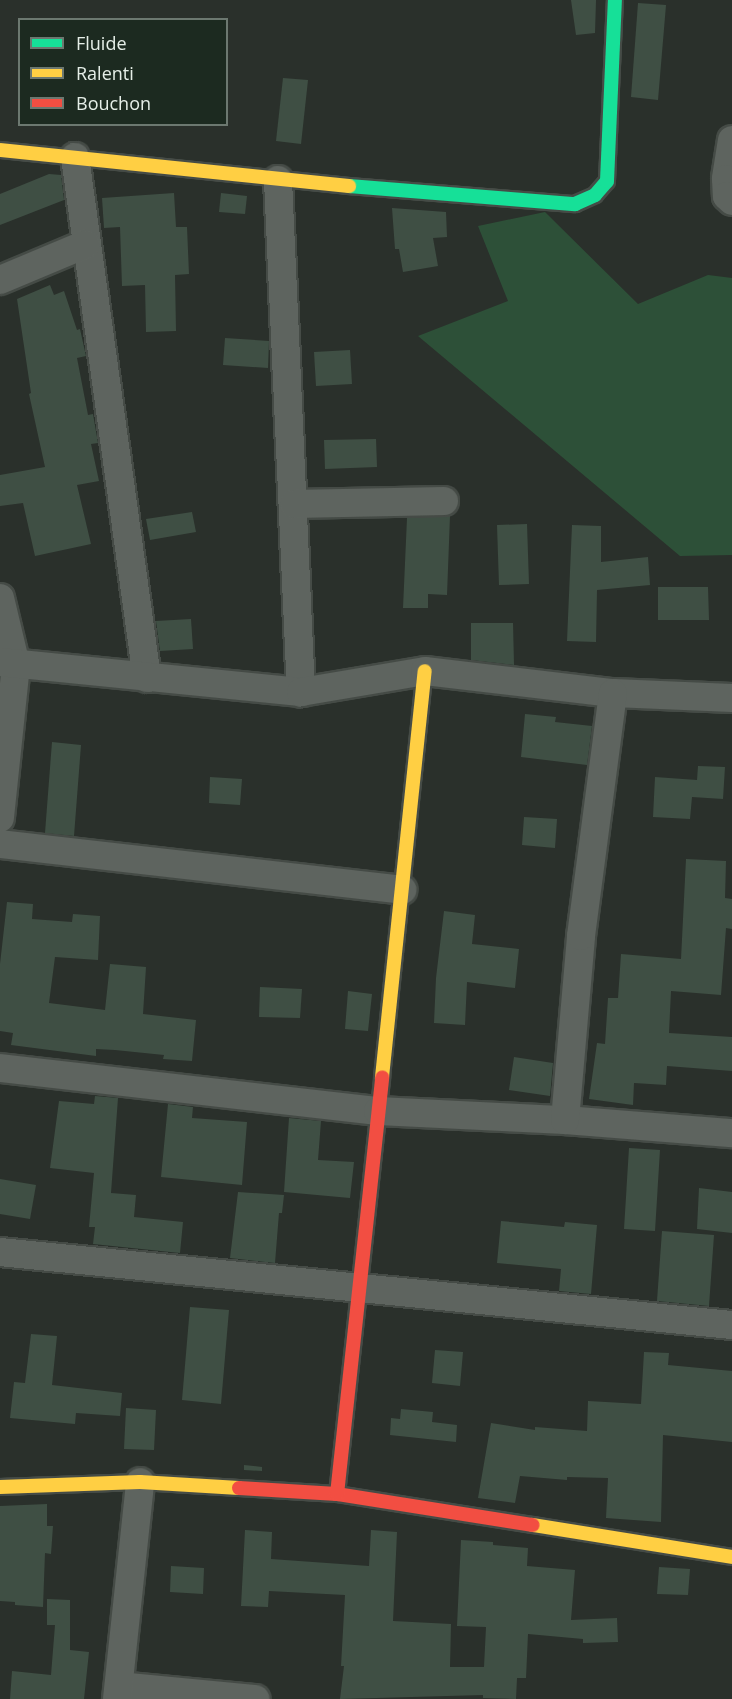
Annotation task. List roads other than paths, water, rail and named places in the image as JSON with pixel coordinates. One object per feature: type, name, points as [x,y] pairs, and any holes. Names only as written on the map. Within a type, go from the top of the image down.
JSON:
[{"type":"street","points":[[0,150],[278,180],[575,204],[595,195],[607,181],[615,0]]},
{"type":"street","points":[[732,140],[726,179],[727,196],[732,201]]},
{"type":"street","points":[[75,157],[147,678]]},
{"type":"street","points":[[278,180],[301,692]]},
{"type":"street","points":[[0,280],[86,244]]},
{"type":"street","points":[[294,504],[444,501]]},
{"type":"street","points":[[0,598],[8,663],[0,818]]},
{"type":"street","points":[[8,663],[301,692],[425,671],[613,693],[732,698]]},
{"type":"street","points":[[337,1494],[425,671]]},
{"type":"street","points":[[565,1120],[581,936],[613,693]]},
{"type":"street","points":[[0,844],[402,890]]},
{"type":"street","points":[[0,1068],[378,1111],[565,1120],[732,1133]]},
{"type":"street","points":[[0,1252],[732,1325]]},
{"type":"street","points":[[140,1482],[118,1693],[255,1699]]},
{"type":"street","points":[[0,1487],[140,1482],[337,1494],[732,1557]]}]
